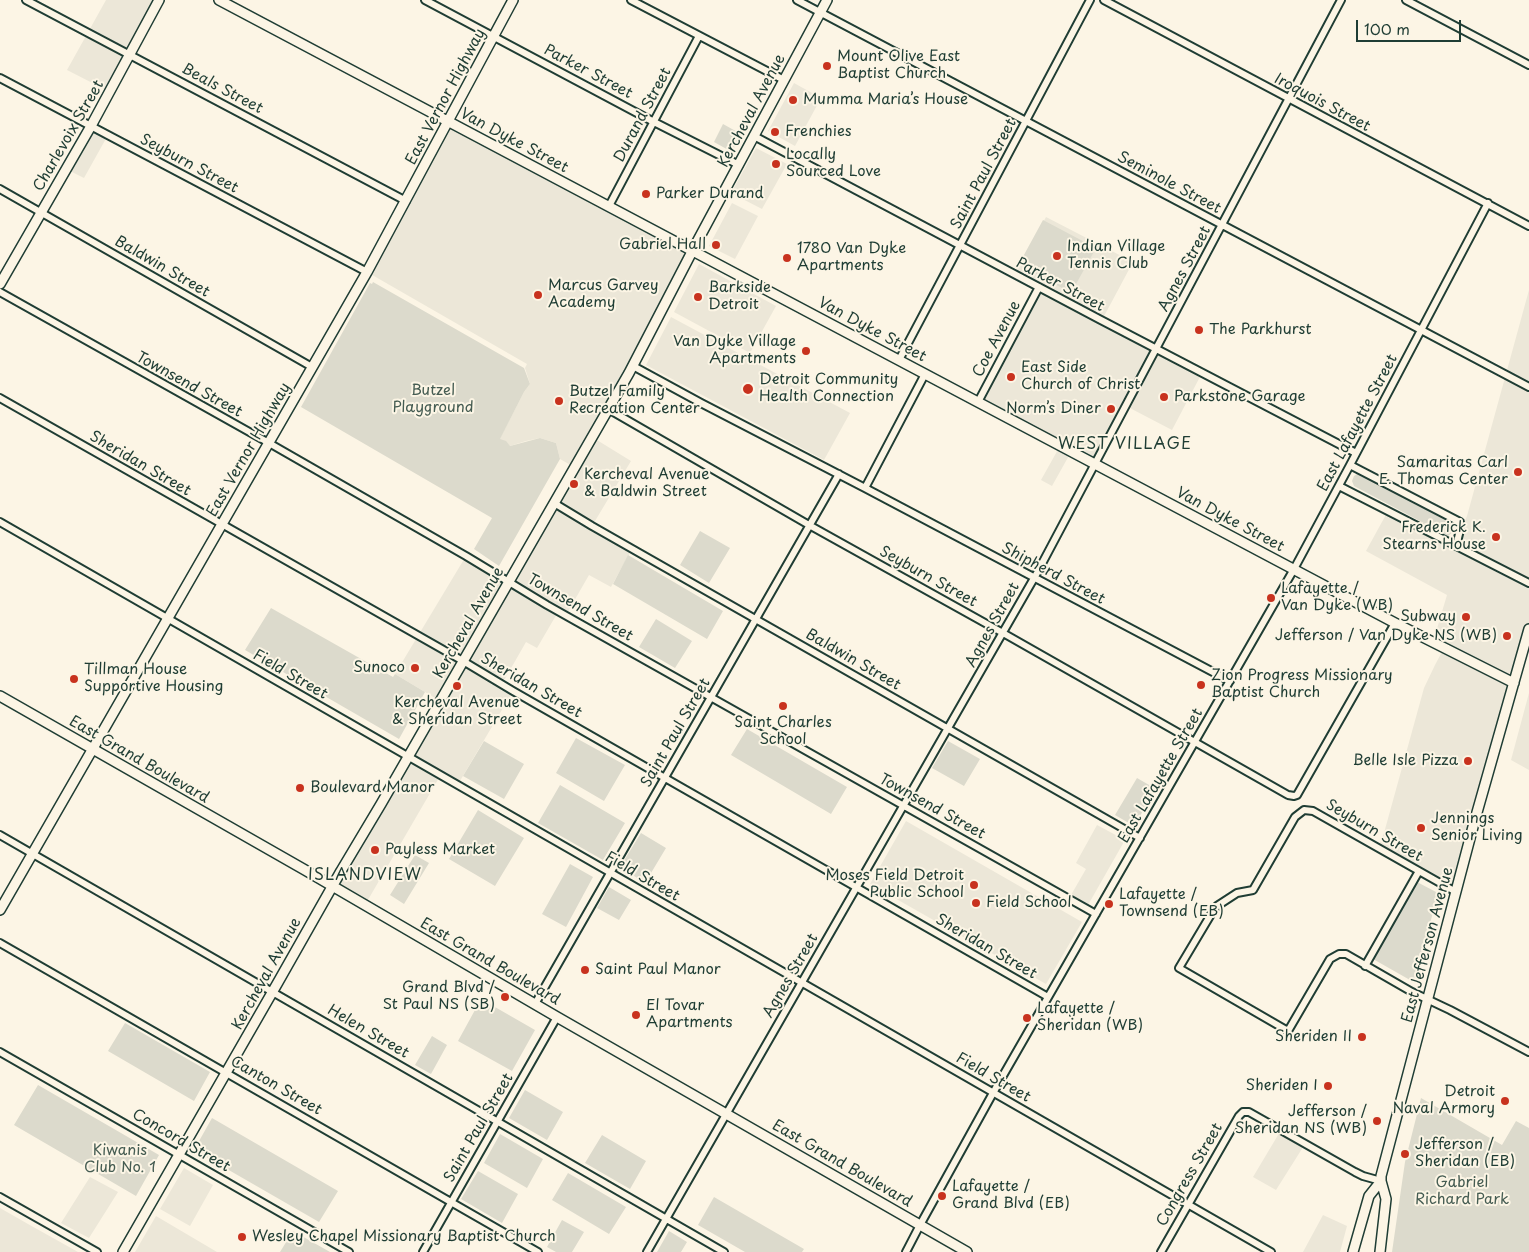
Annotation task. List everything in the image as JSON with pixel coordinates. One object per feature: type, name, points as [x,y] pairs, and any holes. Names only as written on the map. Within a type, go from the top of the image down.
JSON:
[{"type":"main road","name":"Charlevoix Street","points":[[0,284],[91,126],[159,0]]},
{"type":"main road","name":"Van Dyke Street","points":[[219,0],[1395,623],[1514,683]]},
{"type":"main road","name":"East Vernor Highway","points":[[0,910],[367,272],[512,0]]},
{"type":"main road","name":"Kercheval Avenue","points":[[123,1252],[633,366],[692,250],[827,0]]},
{"type":"main road","name":"East Jefferson Avenue","points":[[1380,1252],[1386,1199],[1381,1181],[1388,1148],[1474,823],[1529,629]]},
{"type":"main road","name":"East Grand Boulevard","points":[[0,696],[967,1252]]},
{"type":"main road","name":"East Jefferson Avenue","points":[[1354,1252],[1368,1196],[1381,1181]]},
{"type":"street","name":"Beals Street","points":[[26,0],[406,201]]},
{"type":"street","name":"Parker Street","points":[[425,0],[739,165]]},
{"type":"street","points":[[631,0],[784,80]]},
{"type":"street","name":"Seminole Street","points":[[797,0],[1529,387]]},
{"type":"street","name":"Saint Paul Street","points":[[899,360],[1090,0]]},
{"type":"street","name":"Iroquois Street","points":[[1104,0],[1529,226]]},
{"type":"street","name":"Agnes Street","points":[[647,1252],[1034,578],[1341,0]]},
{"type":"street","points":[[1406,0],[1529,65]]},
{"type":"street","name":"Durand Street","points":[[609,206],[699,36]]},
{"type":"street","name":"Seyburn Street","points":[[0,78],[367,272]]},
{"type":"street","name":"Parker Street","points":[[754,136],[1356,453]]},
{"type":"street","name":"Baldwin Street","points":[[0,189],[312,367]]},
{"type":"street","name":"East Lafayette Street","points":[[906,1252],[993,1093],[1294,569],[1488,203]]},
{"type":"street","name":"Coe Avenue","points":[[978,402],[1038,287]]},
{"type":"street","name":"Townsend Street","points":[[0,292],[269,443],[547,605],[1096,914]]},
{"type":"street","points":[[633,366],[839,474]]},
{"type":"street","points":[[865,488],[925,374]]},
{"type":"street","name":"Sheridan Street","points":[[0,398],[1048,997]]},
{"type":"street","name":"Seyburn Street","points":[[608,409],[1288,796],[1297,795],[1395,623]]},
{"type":"street","points":[[1350,465],[1460,522],[1456,546]]},
{"type":"street","name":"Saint Paul Street","points":[[535,1004],[839,474]]},
{"type":"street","name":"Shipherd Street","points":[[839,474],[1230,682]]},
{"type":"street","points":[[1339,486],[1529,583]]},
{"type":"street","name":"Baldwin Street","points":[[554,503],[1140,838]]},
{"type":"street","name":"Field Street","points":[[0,522],[1271,1252]]},
{"type":"street","name":"Seyburn Street","points":[[1365,966],[1346,954],[1336,955],[1330,959],[1288,1031],[1179,968],[1217,906],[1237,893],[1253,890],[1295,817],[1304,810],[1313,811],[1456,892]]},
{"type":"street","name":"Helen Street","points":[[0,835],[724,1252]]},
{"type":"street","points":[[1419,871],[1365,966],[1428,1001],[1450,1010],[1529,1052]]},
{"type":"street","name":"Canton Street","points":[[0,943],[538,1252]]},
{"type":"street","name":"Saint Paul Street","points":[[422,1252],[557,1017]]},
{"type":"street","name":"Concord Street","points":[[0,1052],[349,1252]]},
{"type":"street","name":"Congress Street","points":[[1160,1252],[1243,1112],[1249,1112],[1363,1176],[1381,1181]]},
{"type":"street","points":[[0,1197],[97,1252]]},
{"type":"shaded area","points":[[106,0],[159,0],[110,92],[67,70]]},
{"type":"shaded area","points":[[794,83],[821,98],[795,146],[768,131]]},
{"type":"shaded area","name":"Marcus Garvey Academy","points":[[448,122],[692,250],[592,437],[631,461],[592,526],[632,549],[611,587],[589,575],[566,615],[558,612],[537,648],[526,642],[502,684],[513,691],[457,786],[440,776],[365,905],[332,886],[440,701],[395,674],[466,556],[509,582],[574,467],[560,459],[556,443],[540,438],[510,446],[499,440],[530,384],[525,368],[527,364],[367,272]]},
{"type":"shaded area","points":[[91,126],[108,135],[84,178],[66,169]]},
{"type":"shaded area","points":[[756,148],[787,164],[762,209],[731,193]]},
{"type":"shaded area","points":[[732,203],[758,216],[735,259],[709,246]]},
{"type":"shaded area","points":[[1046,217],[1133,262],[1102,320],[1202,373],[1172,430],[1126,406],[1095,464],[1071,452],[1052,486],[1041,480],[1060,446],[978,402],[1038,288],[1014,275]]},
{"type":"shaded area","points":[[699,264],[776,306],[750,353],[674,312]]},
{"type":"shaded area","points":[[1529,290],[1529,629],[1456,892],[1378,848],[1384,833],[1424,688],[1444,648],[1433,642],[1447,595],[1366,551],[1388,511],[1455,545],[1467,516]]},
{"type":"shaded area","name":"Detroit Community Health Connection","points":[[671,317],[850,413],[824,460],[646,365]]},
{"type":"shaded area","points":[[1529,693],[1529,770],[1511,760]]},
{"type":"shaded area","name":"Field School","points":[[906,821],[1082,922],[1046,984],[870,884]]},
{"type":"shaded area","points":[[1097,825],[1125,840],[1088,905],[1071,895],[1086,869],[1076,863]]},
{"type":"shaded area","points":[[1281,1130],[1305,1144],[1276,1190],[1253,1177]]},
{"type":"shaded area","points":[[184,1168],[213,1185],[190,1226],[160,1209]]},
{"type":"shaded area","points":[[90,1177],[118,1192],[89,1238],[61,1223]]},
{"type":"shaded area","points":[[0,1208],[28,1224],[78,1252],[0,1252]]},
{"type":"shaded area","points":[[1323,1215],[1347,1226],[1340,1252],[1303,1252]]},
{"type":"shaded area","points":[[156,1216],[217,1252],[135,1252]]},
{"type":"green space","points":[[723,124],[741,134],[732,152],[714,142]]},
{"type":"green space","name":"Indian Village Tennis Club","points":[[1043,220],[1096,248],[1071,293],[1019,264]]},
{"type":"green space","name":"Butzel Playground","points":[[373,282],[524,368],[530,384],[500,439],[506,441],[510,446],[540,438],[556,443],[560,459],[499,566],[474,549],[492,518],[301,407],[370,283],[372,284]]},
{"type":"green space","points":[[1357,474],[1450,521],[1454,526],[1454,531],[1448,536],[1354,486],[1352,481]]},
{"type":"green space","points":[[700,531],[730,548],[709,583],[680,565]]},
{"type":"green space","points":[[628,555],[723,611],[707,639],[613,584]]},
{"type":"green space","points":[[271,608],[393,677],[395,674],[425,692],[399,739],[245,650]]},
{"type":"green space","points":[[656,619],[692,641],[675,668],[639,647]]},
{"type":"green space","points":[[747,729],[847,787],[831,814],[731,755]]},
{"type":"green space","points":[[576,738],[625,765],[604,801],[556,773]]},
{"type":"green space","points":[[484,741],[524,764],[504,799],[463,776]]},
{"type":"green space","points":[[948,741],[980,759],[964,786],[932,768]]},
{"type":"green space","points":[[1137,778],[1156,789],[1134,826],[1115,815]]},
{"type":"green space","points":[[560,785],[625,823],[603,860],[538,823]]},
{"type":"green space","points":[[478,810],[524,838],[495,886],[449,859]]},
{"type":"green space","points":[[641,833],[666,848],[645,883],[620,867]]},
{"type":"green space","points":[[415,855],[429,863],[404,904],[390,895]]},
{"type":"green space","points":[[570,864],[593,877],[566,927],[542,914]]},
{"type":"green space","points":[[1417,882],[1438,893],[1415,981],[1373,959]]},
{"type":"green space","points":[[609,887],[631,900],[619,920],[597,908]]},
{"type":"green space","points":[[481,999],[535,1030],[512,1071],[458,1041]]},
{"type":"green space","points":[[125,1023],[210,1072],[194,1101],[108,1051]]},
{"type":"green space","points":[[432,1036],[447,1045],[431,1074],[415,1065]]},
{"type":"green space","name":"Kiwanis Club No. 1","points":[[38,1085],[159,1155],[136,1196],[14,1125]]},
{"type":"green space","points":[[525,1090],[563,1112],[547,1140],[509,1118]]},
{"type":"green space","name":"Gabriel Richard Park","points":[[1421,1098],[1502,1145],[1516,1121],[1529,1128],[1529,1252],[1392,1252],[1405,1162]]},
{"type":"green space","points":[[212,1118],[338,1191],[319,1222],[194,1150]]},
{"type":"green space","points":[[500,1134],[543,1159],[527,1188],[484,1163]]},
{"type":"green space","points":[[602,1135],[646,1161],[630,1189],[585,1163]]},
{"type":"green space","points":[[478,1171],[518,1194],[502,1223],[461,1199]]},
{"type":"green space","points":[[568,1173],[626,1207],[609,1234],[552,1200]]},
{"type":"green space","points":[[714,1197],[804,1249],[802,1252],[745,1252],[698,1225]]},
{"type":"green space","points":[[562,1220],[584,1232],[572,1252],[556,1252],[547,1247]]},
{"type":"green space","points":[[293,1231],[330,1252],[280,1252]]},
{"type":"green space","points":[[669,1231],[687,1242],[681,1252],[657,1252]]},
{"type":"place","name":"Mount Olive East Baptist Church","points":[[827,66]]},
{"type":"place","name":"Mumma Maria’s House","points":[[793,100]]},
{"type":"place","name":"Frenchies","points":[[775,132]]},
{"type":"place","name":"Locally Sourced Love","points":[[776,164]]},
{"type":"place","name":"Parker Durand","points":[[646,194]]},
{"type":"place","name":"Gabriel Hall","points":[[716,245]]},
{"type":"place","name":"Indian Village Tennis Club","points":[[1057,256]]},
{"type":"place","name":"1780 Van Dyke Apartments","points":[[787,258]]},
{"type":"place","name":"Marcus Garvey Academy","points":[[538,295]]},
{"type":"place","name":"Barkside Detroit","points":[[698,297]]},
{"type":"place","name":"The Parkhurst","points":[[1199,330]]},
{"type":"place","name":"Van Dyke Village Apartments","points":[[806,351]]},
{"type":"place","name":"East Side Church of Christ","points":[[1011,377]]},
{"type":"place","name":"Detroit Community Health Connection","points":[[748,389]]},
{"type":"place","name":"Parkstone Garage","points":[[1164,397]]},
{"type":"place","name":"Butzel Family Recreation Center","points":[[559,401]]},
{"type":"place","name":"Norm’s Diner","points":[[1111,409]]},
{"type":"place","name":"Samaritas Carl E. Thomas Center","points":[[1518,472]]},
{"type":"place","name":"Kercheval Avenue & Baldwin Street","points":[[574,484]]},
{"type":"place","name":"Frederick K. Stearns House","points":[[1496,537]]},
{"type":"place","name":"Lafayette / Van Dyke (WB)","points":[[1271,598]]},
{"type":"place","name":"Subway","points":[[1466,617]]},
{"type":"place","name":"Jefferson / Van Dyke NS (WB)","points":[[1507,636]]},
{"type":"place","name":"Sunoco","points":[[415,668]]},
{"type":"place","name":"Tillman House Supportive Housing","points":[[74,679]]},
{"type":"place","name":"Zion Progress Missionary Baptist Church","points":[[1201,685]]},
{"type":"place","name":"Kercheval Avenue & Sheridan Street","points":[[457,686]]},
{"type":"place","name":"Saint Charles School","points":[[783,706]]},
{"type":"place","name":"Belle Isle Pizza","points":[[1468,761]]},
{"type":"place","name":"Boulevard Manor","points":[[300,788]]},
{"type":"place","name":"Jennings Senior Living","points":[[1421,828]]},
{"type":"place","name":"Payless Market","points":[[375,850]]},
{"type":"place","name":"Moses Field Detroit Public School","points":[[974,885]]},
{"type":"place","name":"Field School","points":[[976,903]]},
{"type":"place","name":"Lafayette / Townsend (EB)","points":[[1109,904]]},
{"type":"place","name":"Saint Paul Manor","points":[[585,970]]},
{"type":"place","name":"Grand Blvd / St Paul NS (SB)","points":[[505,997]]},
{"type":"place","name":"El Tovar Apartments","points":[[636,1015]]},
{"type":"place","name":"Lafayette / Sheridan (WB)","points":[[1027,1018]]},
{"type":"place","name":"Sheriden II","points":[[1362,1037]]},
{"type":"place","name":"Sheriden I","points":[[1328,1086]]},
{"type":"place","name":"Detroit Naval Armory","points":[[1505,1101]]},
{"type":"place","name":"Jefferson / Sheridan NS (WB)","points":[[1377,1121]]},
{"type":"place","name":"Jefferson / Sheridan (EB)","points":[[1405,1154]]},
{"type":"place","name":"Lafayette / Grand Blvd (EB)","points":[[942,1196]]},
{"type":"place","name":"Wesley Chapel Missionary Baptist Church","points":[[242,1237]]},
{"type":"district","name":"WEST VILLAGE","points":[[1125,445]]},
{"type":"district","name":"ISLANDVIEW","points":[[365,876]]}]
